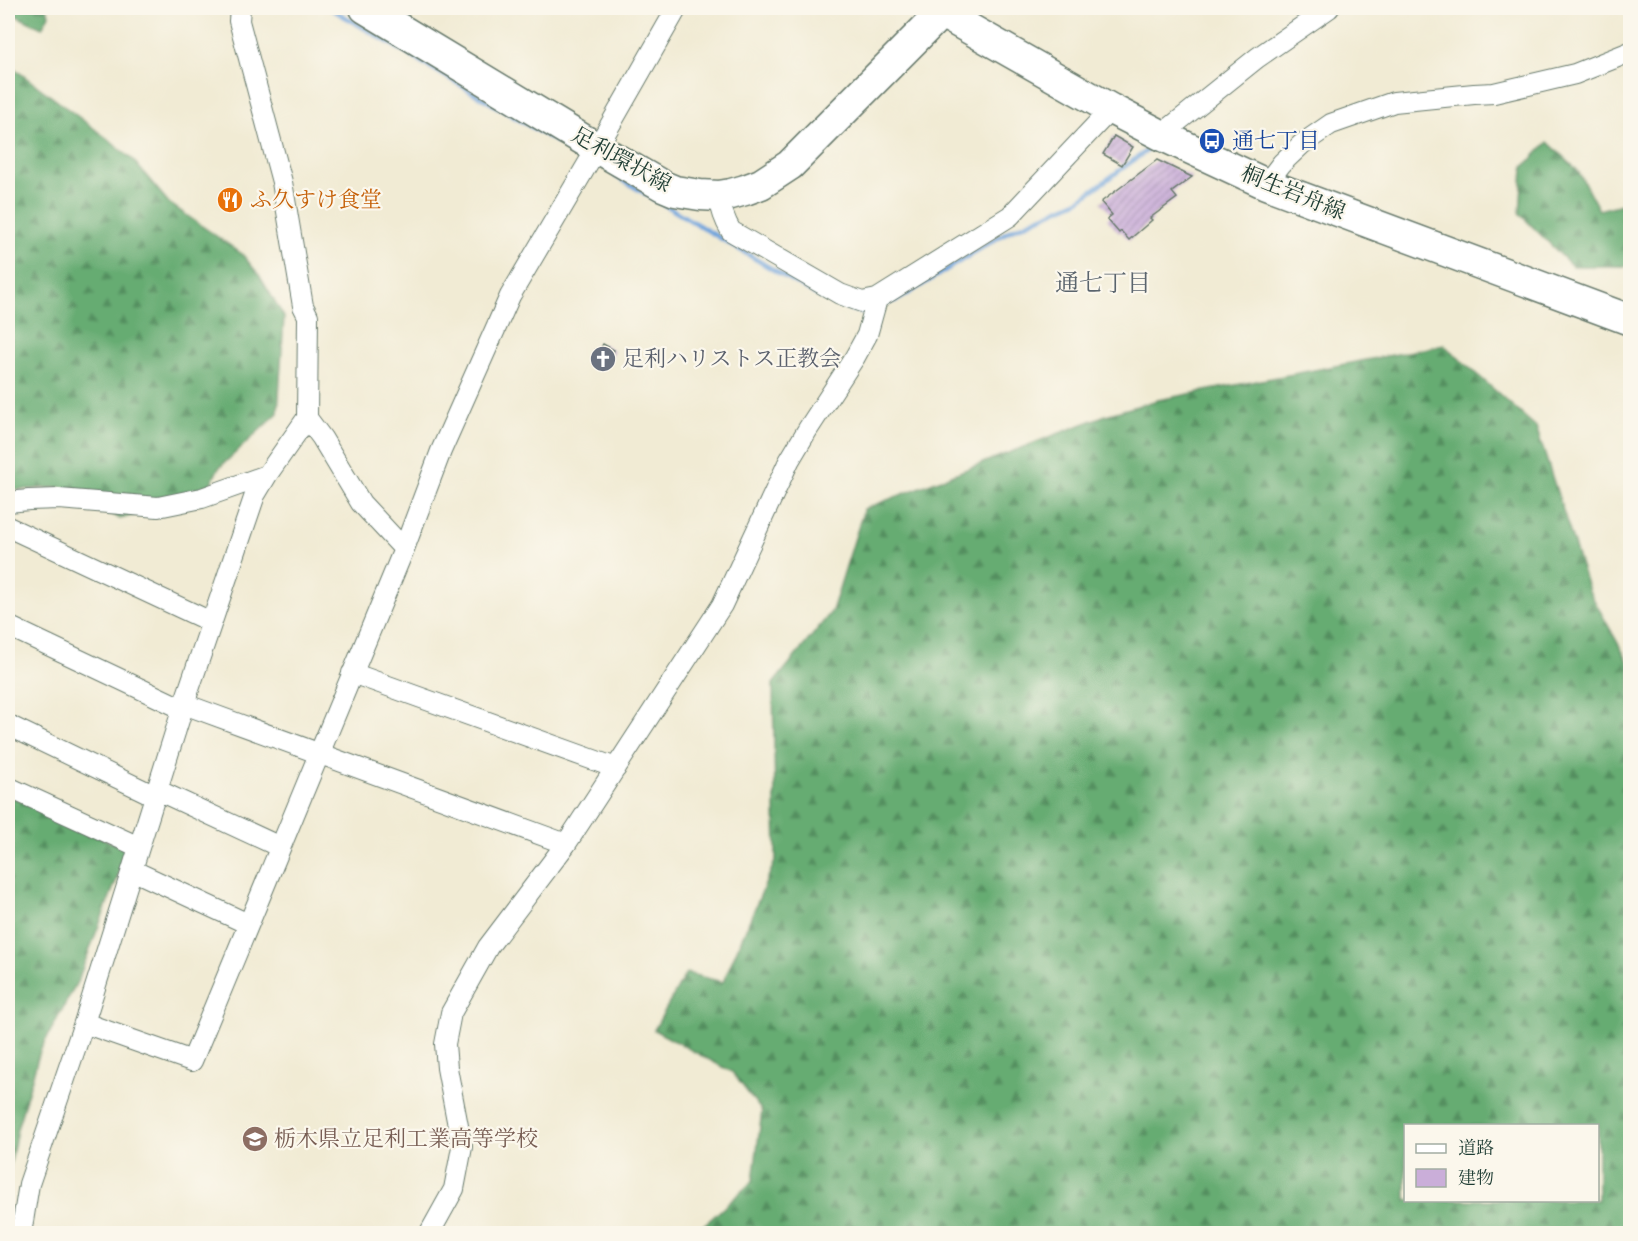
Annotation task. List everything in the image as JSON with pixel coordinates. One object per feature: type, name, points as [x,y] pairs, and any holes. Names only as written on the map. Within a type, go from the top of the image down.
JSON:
[{"type":"main road","name":"足利環状線","points":[[365,8],[663,186],[688,194],[719,196],[761,184],[790,165],[940,9]]},
{"type":"main road","name":"桐生岩舟線","points":[[940,9],[1111,109],[1266,184],[1630,320]]},
{"type":"street","points":[[17,1229],[29,1184],[84,1023],[211,622],[255,495],[307,418],[308,316],[303,306],[282,182],[239,21],[240,8]]},
{"type":"street","points":[[84,1023],[192,1061],[404,549],[441,451],[510,296],[677,8]]},
{"type":"street","points":[[1161,135],[1257,58],[1329,8]]},
{"type":"street","points":[[1266,184],[1282,163],[1302,144],[1331,124],[1394,102],[1473,93],[1494,93],[1575,74],[1630,52]]},
{"type":"street","points":[[719,196],[724,220],[731,231],[840,294],[862,302],[878,299],[1010,216],[1111,109]]},
{"type":"street","points":[[429,1233],[454,1189],[462,1147],[447,1068],[445,1044],[451,1013],[488,947],[566,844],[722,605],[789,461],[867,335],[878,299]]},
{"type":"street","points":[[307,418],[322,438],[361,503],[404,549]]},
{"type":"street","points":[[8,502],[59,499],[158,507],[202,498],[267,475]]},
{"type":"street","points":[[8,526],[211,622]]},
{"type":"street","points":[[8,626],[184,706],[566,844]]},
{"type":"street","points":[[352,673],[616,768]]},
{"type":"street","points":[[8,725],[280,848]]},
{"type":"street","points":[[8,787],[139,847]]},
{"type":"street","points":[[132,870],[248,924]]},
{"type":"green space","points":[[8,8],[47,8],[49,15],[42,28],[8,12]]},
{"type":"green space","points":[[8,64],[133,160],[169,203],[242,254],[259,275],[284,317],[278,413],[218,469],[205,496],[120,519],[62,487],[14,490],[8,494]]},
{"type":"green space","points":[[1548,142],[1578,171],[1599,210],[1630,202],[1630,266],[1572,266],[1520,214],[1523,168]]},
{"type":"green space","points":[[1444,345],[1536,427],[1589,591],[1630,665],[1630,1233],[694,1233],[753,1181],[762,1111],[732,1072],[654,1030],[686,973],[723,982],[776,859],[773,684],[832,611],[864,509],[1106,415],[1158,400]]},
{"type":"green space","points":[[8,795],[128,850],[78,980],[40,1051],[17,1129],[8,1178]]},
{"type":"building","points":[[1114,136],[1133,147],[1122,165],[1103,154]]},
{"type":"building","points":[[1157,160],[1192,177],[1172,192],[1177,198],[1150,218],[1152,220],[1129,240],[1121,231],[1119,233],[1107,219],[1112,215],[1101,202]]},
{"type":"building","points":[[603,344],[614,350],[605,366],[594,360]]},
{"type":"waterway","points":[[330,8],[557,142]]},
{"type":"waterway","points":[[885,304],[899,299],[1007,232],[1079,200],[1156,144]]},
{"type":"waterway","points":[[616,176],[809,291],[855,311],[869,311]]},
{"type":"place","name":"通七丁目","points":[[1212,141]]},
{"type":"place","name":"ふ久すけ食堂","points":[[230,200]]},
{"type":"place","name":"足利ハリストス正教会","points":[[603,359]]},
{"type":"place","name":"栃木県立足利工業高等学校","points":[[255,1139]]},
{"type":"district","name":"通七丁目","points":[[1103,284]]}]
